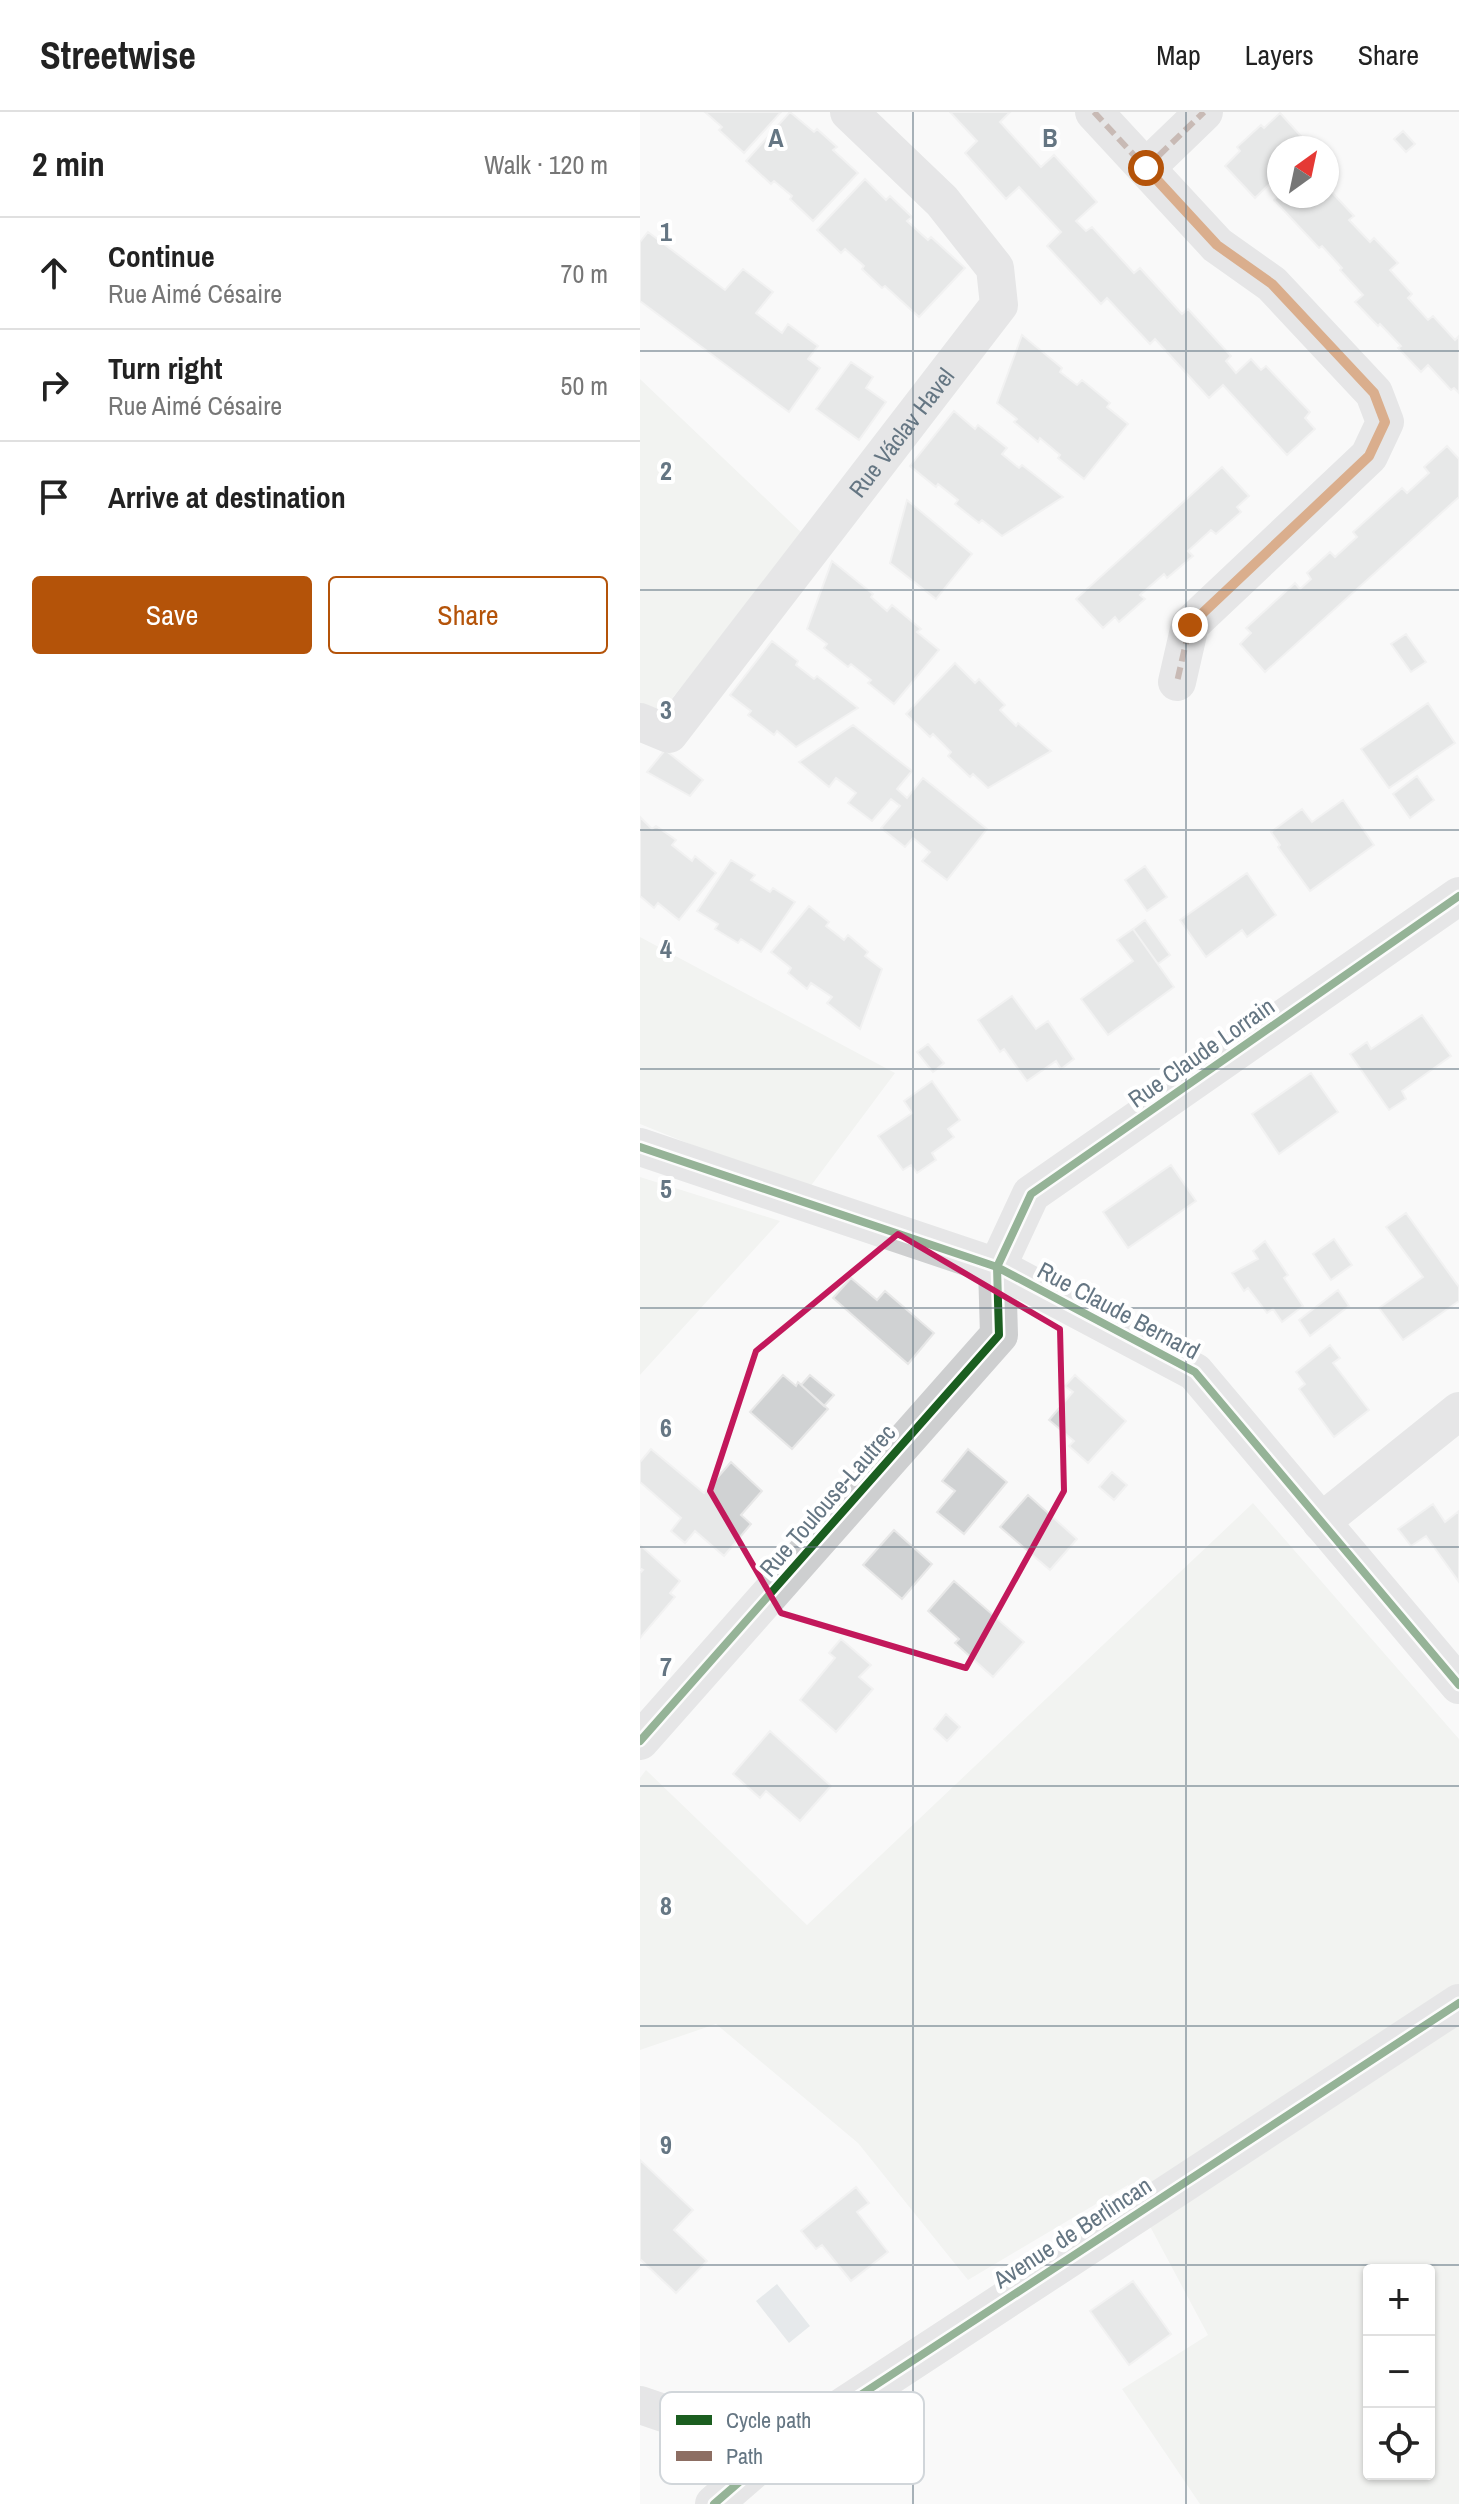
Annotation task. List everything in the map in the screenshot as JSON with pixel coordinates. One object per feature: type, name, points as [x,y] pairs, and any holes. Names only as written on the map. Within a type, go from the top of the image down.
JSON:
[{"type":"street","name":"Rue Václav Havel","points":[[640,722],[669,734],[999,305],[995,268],[942,201],[849,112]]},
{"type":"street","points":[[1094,112],[1217,245],[1272,284],[1374,393],[1385,422],[1369,456],[1190,625],[1177,682]]},
{"type":"street","points":[[1146,168],[1204,112]]},
{"type":"street","name":"Rue Claude Lorrain","points":[[997,1267],[1031,1194],[1459,896]]},
{"type":"street","name":"Rue Claude Bernard","points":[[640,1147],[997,1267],[1195,1372],[1459,1685]]},
{"type":"street","name":"Rue Toulouse-Lautrec","points":[[640,1741],[999,1335],[997,1267]]},
{"type":"street","points":[[1321,1522],[1459,1411]]},
{"type":"street","name":"Avenue de Berlincan","points":[[865,2392],[1459,2003]]},
{"type":"street","points":[[640,2405],[660,2412]]},
{"type":"street","name":"Avenue de Berlincan","points":[[714,2504],[737,2484]]},
{"type":"highlighted area","points":[[898,1234],[1060,1329],[1064,1491],[966,1668],[781,1613],[710,1491],[756,1351]]},
{"type":"shaded area","points":[[640,379],[804,535],[661,712],[640,704]]},
{"type":"shaded area","points":[[640,937],[895,1073],[807,1191],[640,1124]]},
{"type":"shaded area","points":[[640,1177],[780,1221],[640,1375]]},
{"type":"shaded area","points":[[1253,1503],[1459,1739],[1459,2504],[1200,2504],[1122,2389],[1208,2335],[1128,2185],[968,2280],[858,2143],[716,2024],[640,2050],[640,1778],[646,1770],[807,1925]]},
{"type":"shaded area","points":[[777,2284],[810,2326],[789,2343],[756,2301]]},
{"type":"building","points":[[705,112],[781,112],[744,153]]},
{"type":"building","points":[[790,112],[814,132],[817,129],[837,147],[833,150],[858,173],[813,221],[790,199],[792,196],[774,181],[771,184],[746,161]]},
{"type":"building","points":[[950,112],[1010,112],[1000,122],[1041,167],[1054,155],[1097,202],[1076,221],[1086,231],[1092,227],[1134,273],[1140,268],[1182,314],[1188,309],[1231,356],[1226,361],[1236,373],[1251,359],[1261,370],[1266,366],[1310,412],[1305,418],[1315,429],[1287,455],[1223,385],[1209,398],[1155,339],[1150,344],[1107,298],[1101,304],[1047,246],[1061,232],[1019,187],[1006,199],[965,153],[977,141]]},
{"type":"building","points":[[1280,113],[1301,136],[1267,136],[1267,186],[1255,198],[1225,166],[1240,151],[1237,147],[1261,125],[1264,128]]},
{"type":"building","points":[[1403,131],[1415,144],[1406,152],[1394,139]]},
{"type":"building","points":[[865,179],[886,200],[890,196],[912,217],[907,221],[928,240],[931,237],[965,268],[919,317],[885,286],[882,288],[845,249],[841,253],[817,230]]},
{"type":"building","points":[[1339,200],[1354,216],[1349,220],[1370,242],[1374,238],[1398,263],[1390,270],[1412,294],[1408,298],[1428,320],[1433,316],[1455,340],[1459,336],[1459,393],[1454,388],[1451,390],[1428,365],[1421,372],[1398,348],[1401,346],[1355,302],[1363,295],[1322,246],[1319,248],[1282,208],[1339,208]]},
{"type":"building","points":[[648,232],[725,290],[743,269],[773,292],[756,313],[782,333],[788,324],[818,346],[808,359],[820,368],[789,412],[640,301],[640,242]]},
{"type":"building","points":[[1022,335],[1062,368],[1060,372],[1077,385],[1082,380],[1110,403],[1107,407],[1128,424],[1084,479],[1040,438],[1038,442],[1014,422],[1017,419],[997,403]]},
{"type":"building","points":[[851,362],[873,377],[866,388],[886,402],[859,440],[816,409]]},
{"type":"building","points":[[954,411],[975,429],[978,425],[1007,448],[1002,454],[1019,468],[1022,465],[1063,497],[1002,536],[982,520],[979,523],[955,504],[958,500],[910,466]]},
{"type":"building","points":[[1447,446],[1459,459],[1459,497],[1265,672],[1240,644],[1251,633],[1246,628],[1295,583],[1300,589],[1311,579],[1307,573],[1330,552],[1335,557],[1357,537],[1353,532],[1402,488],[1407,493],[1429,473],[1424,467]]},
{"type":"building","points":[[1222,467],[1249,496],[1237,507],[1241,512],[1216,534],[1211,530],[1188,551],[1193,556],[1167,578],[1164,574],[1140,595],[1145,599],[1119,622],[1115,617],[1103,628],[1076,599]]},
{"type":"building","points":[[907,500],[972,554],[936,599],[890,563]]},
{"type":"building","points":[[832,561],[873,594],[871,597],[887,611],[892,605],[921,629],[917,632],[939,650],[894,704],[851,664],[848,667],[824,648],[827,644],[807,629]]},
{"type":"building","points":[[1406,634],[1426,662],[1411,672],[1391,644]]},
{"type":"building","points":[[772,641],[798,661],[796,665],[814,679],[817,676],[858,708],[796,747],[777,731],[774,735],[748,715],[751,711],[730,695]]},
{"type":"building","points":[[955,663],[975,683],[979,679],[1005,705],[1000,710],[1016,726],[1018,723],[1051,751],[988,788],[973,774],[970,777],[948,756],[951,752],[933,734],[930,737],[906,714]]},
{"type":"building","points":[[1428,703],[1455,743],[1389,788],[1361,749]]},
{"type":"building","points":[[853,725],[912,771],[897,789],[907,798],[923,778],[987,829],[947,880],[922,861],[930,852],[913,838],[905,847],[881,828],[900,806],[891,799],[872,821],[848,803],[856,793],[836,778],[829,787],[799,762]]},
{"type":"building","points":[[665,750],[703,780],[690,796],[647,772]]},
{"type":"building","points":[[1417,776],[1434,800],[1410,818],[1393,794]]},
{"type":"building","points":[[1343,800],[1374,845],[1310,891],[1278,847],[1280,845],[1271,832],[1302,809],[1312,822]]},
{"type":"building","points":[[640,817],[652,829],[656,826],[676,840],[672,845],[692,861],[695,856],[716,873],[679,920],[658,903],[654,908],[640,896]]},
{"type":"building","points":[[731,860],[755,875],[751,880],[770,892],[773,888],[795,902],[761,952],[741,939],[738,943],[715,929],[718,924],[697,911]]},
{"type":"building","points":[[1145,866],[1167,897],[1147,911],[1125,880]]},
{"type":"building","points":[[1247,873],[1276,915],[1247,937],[1242,930],[1206,957],[1180,920]]},
{"type":"building","points":[[809,906],[829,922],[826,926],[844,940],[848,935],[868,952],[865,956],[882,969],[860,1029],[827,1003],[832,997],[811,983],[807,989],[788,973],[791,968],[771,952]]},
{"type":"building","points":[[1145,920],[1170,955],[1158,964],[1133,929]]},
{"type":"building","points":[[1133,929],[1174,987],[1108,1035],[1081,999],[1133,961],[1117,940]]},
{"type":"building","points":[[1012,996],[1036,1029],[1048,1021],[1074,1059],[1061,1069],[1056,1061],[1027,1081],[1004,1049],[1000,1052],[978,1020]]},
{"type":"building","points":[[1422,1015],[1451,1056],[1402,1091],[1406,1099],[1389,1110],[1350,1054],[1367,1042],[1371,1049]]},
{"type":"building","points":[[928,1044],[944,1063],[933,1072],[917,1052]]},
{"type":"building","points":[[1311,1073],[1338,1112],[1279,1154],[1252,1114]]},
{"type":"building","points":[[932,1081],[960,1120],[948,1129],[954,1137],[932,1153],[936,1160],[917,1173],[911,1165],[903,1170],[878,1136],[912,1113],[904,1101]]},
{"type":"building","points":[[1171,1165],[1196,1201],[1128,1248],[1103,1212]]},
{"type":"building","points":[[1406,1213],[1459,1287],[1459,1301],[1403,1340],[1379,1308],[1423,1277],[1386,1227]]},
{"type":"building","points":[[1334,1239],[1352,1265],[1331,1280],[1313,1254]]},
{"type":"building","points":[[1265,1241],[1288,1275],[1284,1278],[1303,1306],[1282,1322],[1273,1309],[1267,1313],[1248,1288],[1244,1291],[1232,1273],[1258,1259],[1253,1251]]},
{"type":"building","points":[[851,1278],[877,1300],[885,1291],[934,1333],[908,1364],[833,1298]]},
{"type":"building","points":[[1338,1290],[1349,1306],[1310,1336],[1299,1320]]},
{"type":"building","points":[[1330,1345],[1340,1358],[1333,1363],[1369,1410],[1334,1437],[1299,1389],[1305,1384],[1296,1372]]},
{"type":"building","points":[[783,1375],[796,1386],[798,1382],[828,1409],[792,1449],[750,1412]]},
{"type":"building","points":[[810,1375],[834,1395],[824,1406],[801,1385]]},
{"type":"building","points":[[1075,1375],[1126,1421],[1088,1463],[1069,1446],[1074,1441],[1049,1420],[1073,1392],[1065,1386]]},
{"type":"building","points":[[651,1449],[704,1493],[731,1462],[762,1491],[741,1515],[751,1524],[724,1556],[695,1531],[685,1543],[671,1531],[681,1518],[640,1482],[640,1462]]},
{"type":"building","points":[[968,1449],[1007,1482],[964,1534],[937,1512],[955,1491],[942,1481]]},
{"type":"building","points":[[1112,1472],[1127,1485],[1114,1500],[1099,1487]]},
{"type":"building","points":[[1028,1495],[1077,1539],[1050,1570],[1000,1527]]},
{"type":"building","points":[[1433,1504],[1445,1522],[1459,1511],[1459,1582],[1426,1536],[1411,1546],[1398,1529]]},
{"type":"building","points":[[894,1530],[932,1564],[902,1599],[863,1565]]},
{"type":"building","points":[[640,1545],[680,1581],[670,1593],[675,1597],[640,1638],[640,1573],[643,1570],[640,1568]]},
{"type":"building","points":[[954,1581],[1024,1642],[993,1677],[955,1643],[959,1639],[928,1611]]},
{"type":"building","points":[[841,1639],[871,1665],[859,1677],[873,1689],[836,1732],[800,1700],[835,1658],[829,1653]]},
{"type":"building","points":[[946,1714],[960,1727],[947,1741],[934,1729]]},
{"type":"building","points":[[770,1731],[831,1786],[800,1821],[766,1791],[760,1798],[733,1774]]},
{"type":"building","points":[[640,2160],[693,2210],[674,2230],[707,2261],[676,2293],[640,2259]]},
{"type":"building","points":[[856,2187],[869,2203],[857,2212],[888,2252],[851,2281],[822,2245],[816,2249],[801,2231]]},
{"type":"building","points":[[1133,2281],[1171,2334],[1129,2365],[1090,2311]]},
{"type":"marked path","points":[[1094,112],[1217,245],[1272,284],[1374,393],[1385,422],[1369,456],[1190,625],[1177,682]]},
{"type":"marked path","points":[[1146,168],[1204,112]]},
{"type":"cycle path","points":[[640,1741],[999,1335],[997,1267],[1031,1194],[1459,896]]},
{"type":"cycle path","points":[[640,1147],[997,1267],[1195,1372],[1459,1685]]},
{"type":"cycle path","points":[[865,2392],[1459,2003]]},
{"type":"cycle path","points":[[714,2504],[737,2484]]},
{"type":"route","points":[[1146,168],[1217,245],[1272,284],[1374,393],[1385,422],[1369,456],[1190,625]]}]
